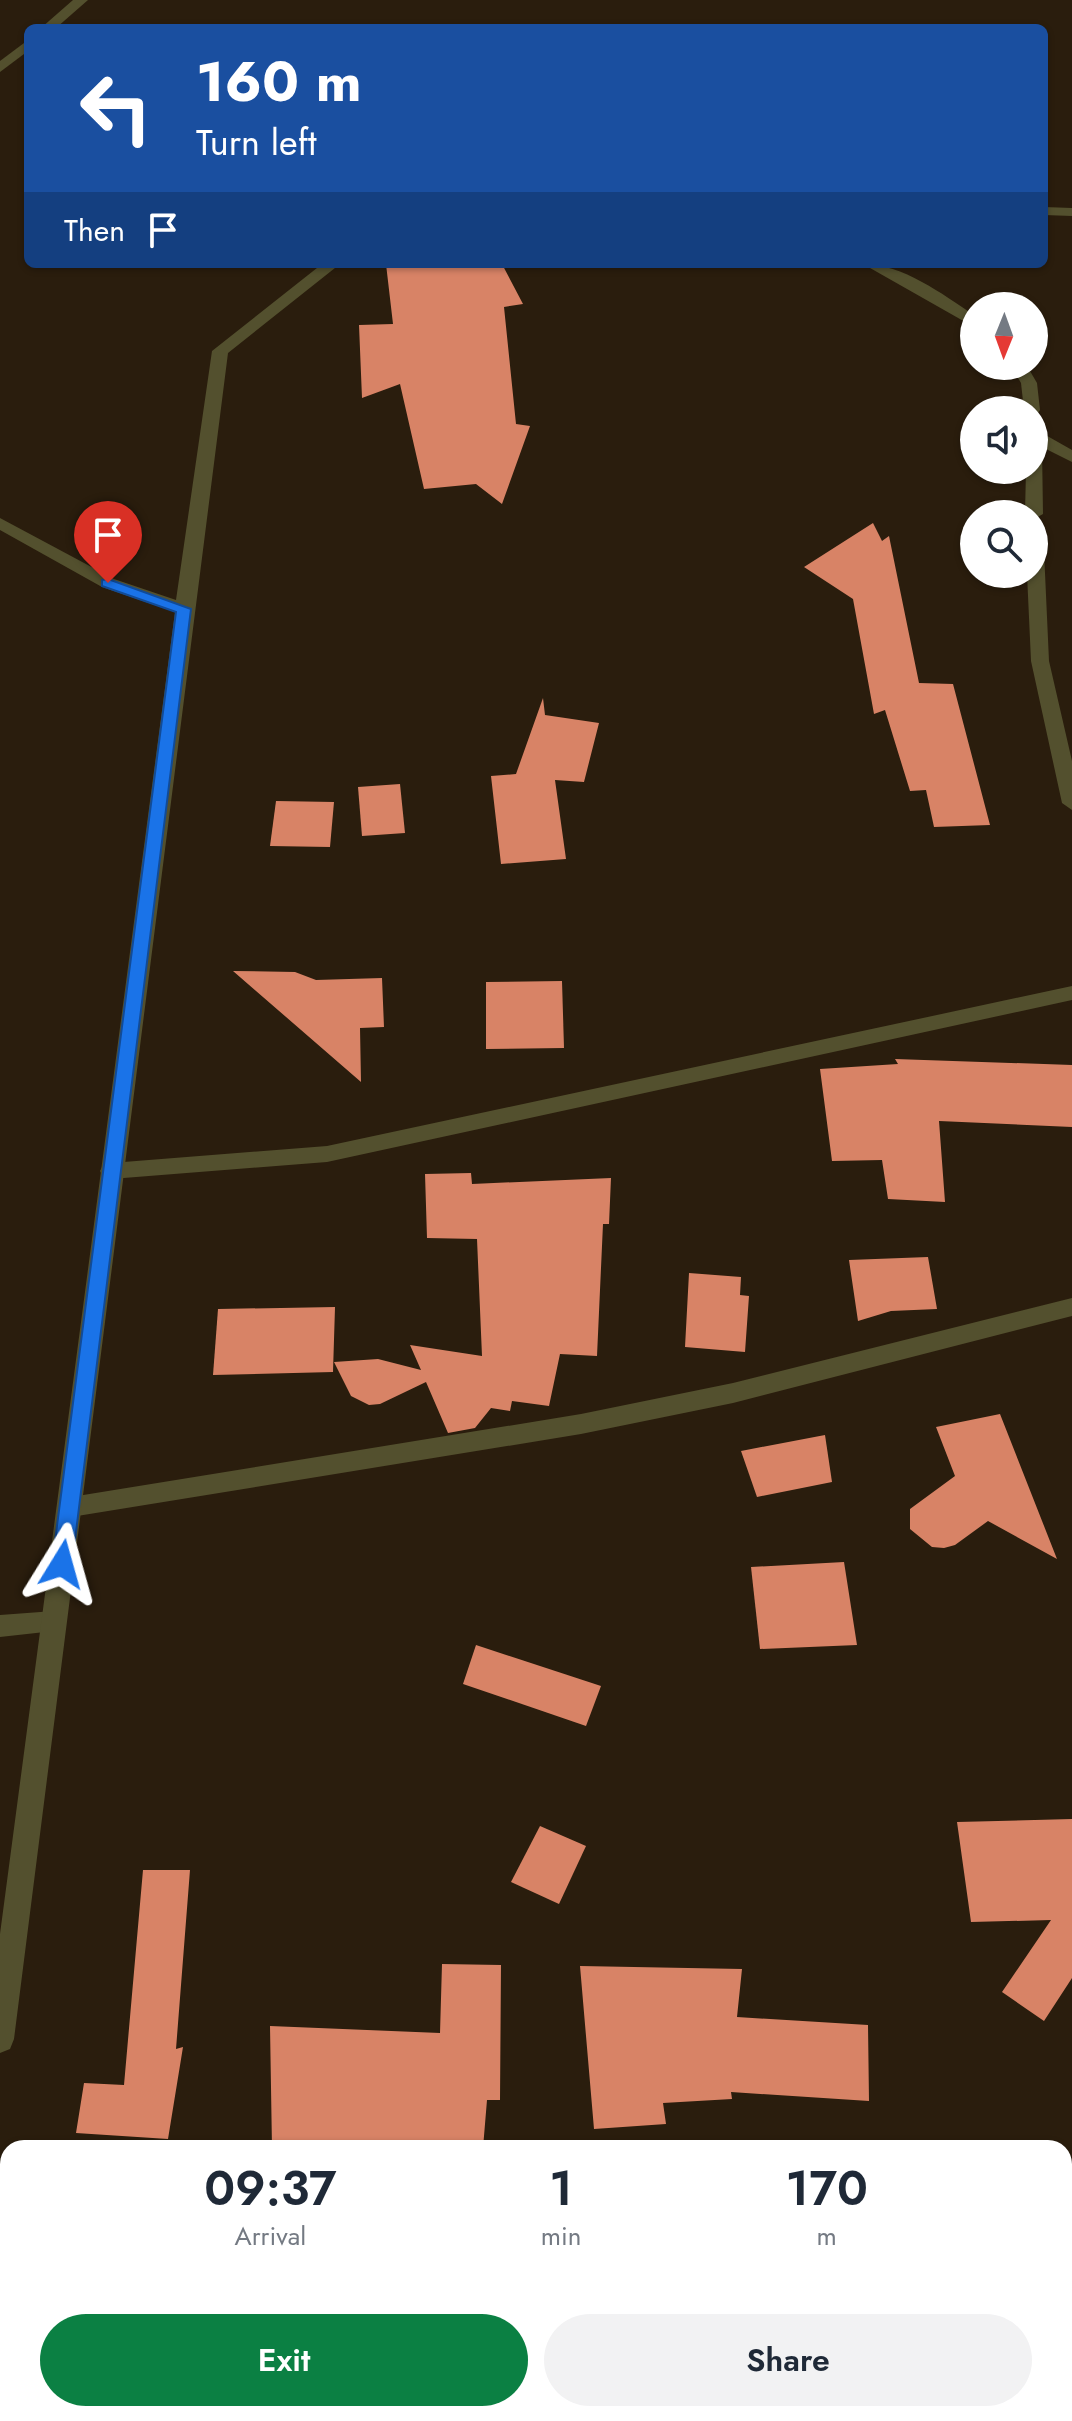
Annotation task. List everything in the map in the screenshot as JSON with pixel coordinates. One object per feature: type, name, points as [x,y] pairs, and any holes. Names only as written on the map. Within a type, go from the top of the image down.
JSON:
[{"type":"street","points":[[53,24],[81,0]]},
{"type":"street","points":[[0,68],[24,47]]},
{"type":"street","points":[[1048,211],[1072,212]]},
{"type":"street","points":[[0,2039],[220,351],[327,268]]},
{"type":"street","points":[[879,268],[960,313]]},
{"type":"street","points":[[1048,443],[1072,457]]},
{"type":"street","points":[[0,523],[108,583],[184,609]]},
{"type":"street","points":[[1037,588],[1040,661],[1072,803]]},
{"type":"street","points":[[111,1171],[327,1154],[1072,993]]},
{"type":"street","points":[[71,1507],[581,1424],[733,1393],[1072,1307]]},
{"type":"street","points":[[0,1626],[54,1622]]},
{"type":"building","points":[[386,268],[504,268],[523,304],[504,307],[516,424],[530,426],[502,504],[476,484],[424,489],[400,384],[362,398],[359,325],[393,324]]},
{"type":"building","points":[[873,523],[882,541],[889,536],[919,683],[953,684],[990,825],[934,827],[926,790],[910,791],[885,710],[874,714],[853,599],[804,567]]},
{"type":"building","points":[[543,698],[545,715],[599,723],[584,782],[555,780],[566,859],[501,864],[491,776],[516,774]]},
{"type":"building","points":[[400,784],[405,833],[362,836],[358,787]]},
{"type":"building","points":[[276,801],[334,802],[330,847],[270,846]]},
{"type":"building","points":[[233,971],[295,972],[316,980],[382,978],[384,1027],[360,1028],[361,1082]]},
{"type":"building","points":[[562,981],[564,1048],[486,1049],[486,982]]},
{"type":"building","points":[[895,1059],[1072,1065],[1072,1127],[939,1121],[945,1202],[888,1199],[882,1160],[832,1161],[820,1069],[898,1064]]},
{"type":"building","points":[[471,1173],[472,1184],[611,1178],[609,1224],[603,1224],[597,1356],[560,1354],[549,1406],[512,1401],[510,1411],[491,1408],[475,1428],[448,1433],[426,1382],[380,1404],[369,1405],[351,1396],[334,1362],[378,1359],[421,1370],[410,1345],[482,1356],[477,1239],[427,1238],[425,1174]]},
{"type":"building","points":[[928,1257],[937,1309],[891,1311],[858,1321],[849,1260]]},
{"type":"building","points":[[689,1273],[741,1277],[740,1295],[749,1296],[745,1352],[685,1347]]},
{"type":"building","points":[[335,1307],[333,1372],[213,1375],[218,1309]]},
{"type":"building","points":[[1000,1414],[1057,1559],[988,1521],[955,1545],[944,1548],[932,1547],[910,1529],[910,1509],[955,1476],[936,1427]]},
{"type":"building","points":[[825,1435],[832,1482],[757,1497],[741,1451]]},
{"type":"building","points":[[844,1562],[857,1645],[760,1649],[751,1567]]},
{"type":"building","points":[[476,1645],[601,1686],[586,1726],[463,1684]]},
{"type":"building","points":[[1072,1819],[1072,1978],[1044,2021],[1002,1992],[1051,1920],[971,1922],[957,1822]]},
{"type":"building","points":[[540,1826],[586,1846],[559,1904],[511,1882]]},
{"type":"building","points":[[143,1870],[190,1870],[176,2049],[183,2047],[168,2139],[76,2133],[84,2083],[124,2085]]},
{"type":"building","points":[[442,1964],[501,1965],[500,2100],[487,2100],[484,2140],[272,2140],[270,2026],[440,2033]]},
{"type":"building","points":[[580,1966],[742,1969],[737,2017],[868,2025],[869,2101],[731,2092],[732,2099],[663,2103],[666,2124],[594,2129]]},
{"type":"route","points":[[62,1564],[184,609],[108,583]]}]
